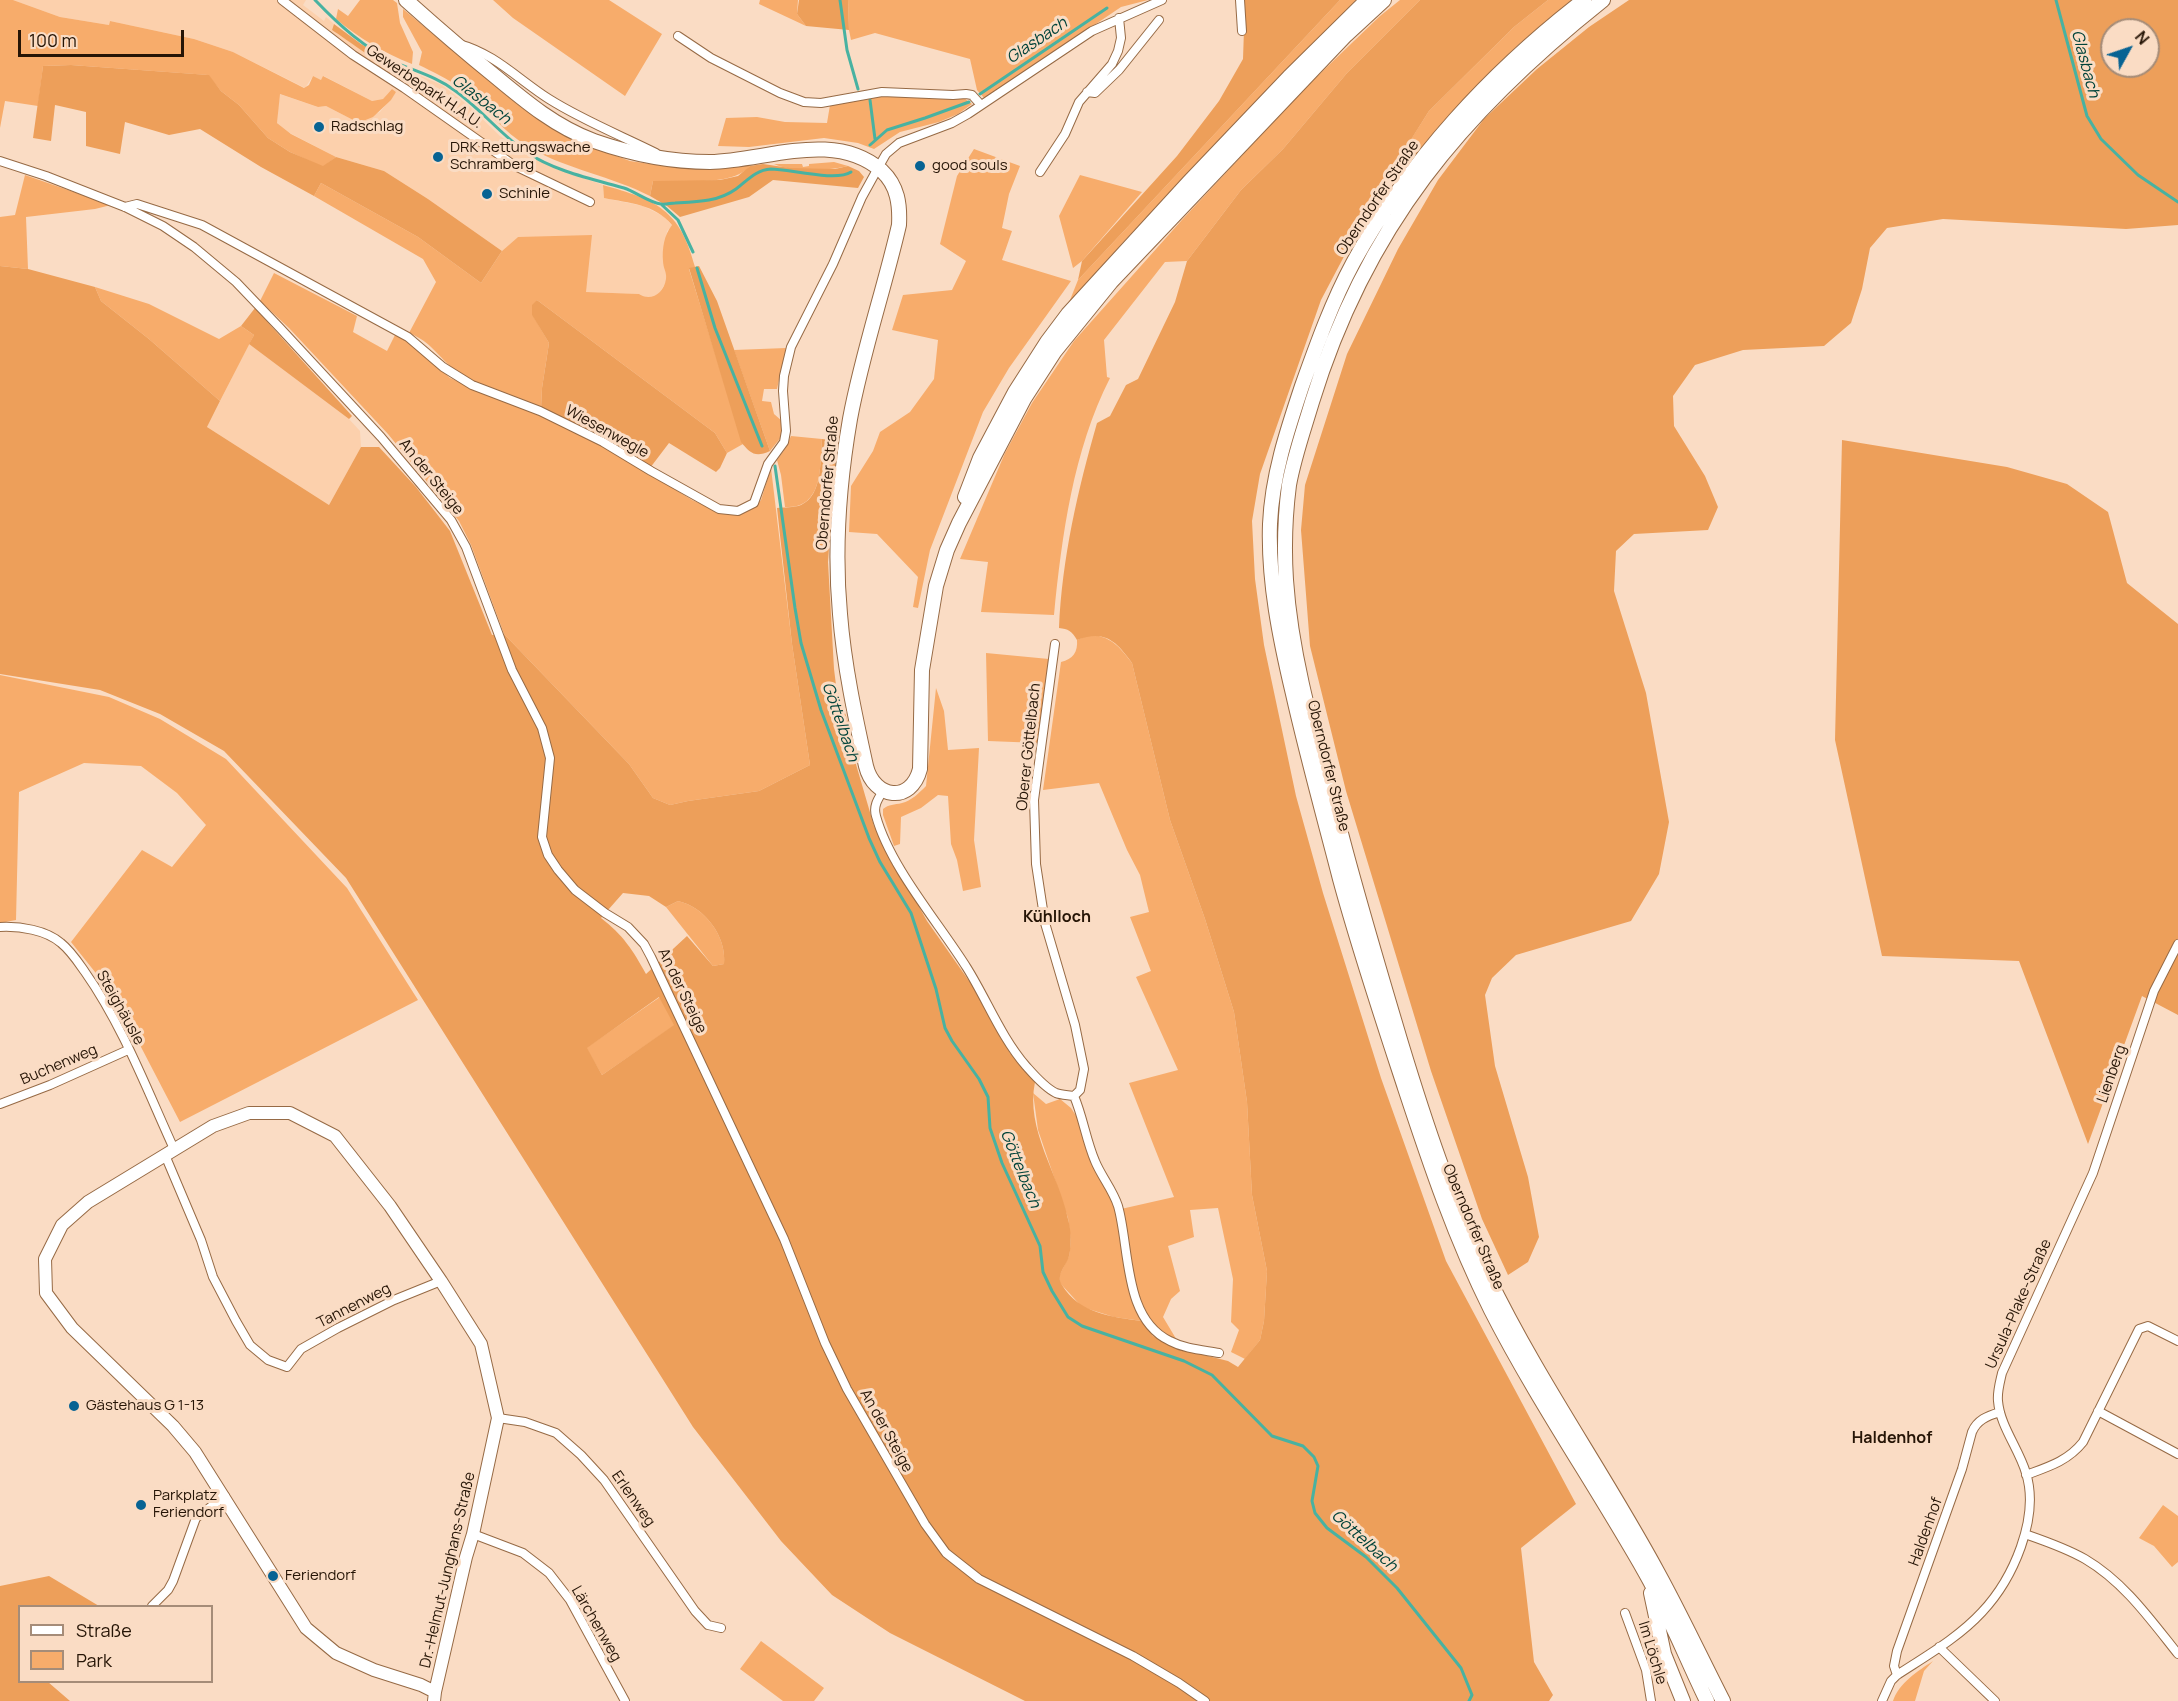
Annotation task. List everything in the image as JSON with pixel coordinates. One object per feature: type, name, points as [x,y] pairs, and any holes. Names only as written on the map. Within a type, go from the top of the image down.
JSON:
[{"type":"main road","name":"Oberndorfer Straße","points":[[406,0],[534,109],[560,126],[593,141],[668,159],[714,162],[772,153],[832,150],[852,155],[878,168],[895,190],[899,206],[899,225],[850,419],[838,523],[840,614],[853,704],[867,770],[875,786],[883,791]]},
{"type":"main road","points":[[959,523],[966,490],[996,427],[1029,369],[1068,314],[1289,76],[1367,0]]},
{"type":"main road","points":[[883,791],[893,794],[904,791],[915,783],[921,769],[922,670],[936,586],[947,550],[959,523],[1024,399],[1072,327],[1111,282],[1346,35],[1383,0]]},
{"type":"main road","name":"Oberndorfer Straße","points":[[1584,0],[1512,60],[1444,133],[1412,173],[1354,261],[1331,308],[1291,418],[1273,481],[1270,528],[1277,618],[1300,726],[1372,990],[1432,1172],[1457,1239],[1497,1322],[1552,1419],[1653,1574]]},
{"type":"main road","name":"Oberndorfer Straße","points":[[1603,0],[1543,50],[1490,99],[1463,129],[1418,186],[1369,262],[1344,313],[1323,368],[1292,473],[1285,531],[1286,582],[1295,646],[1312,723],[1354,884],[1412,1078],[1442,1169],[1485,1272],[1653,1574]]},
{"type":"main road","points":[[1653,1574],[1664,1654],[1683,1701]]},
{"type":"main road","points":[[1653,1574],[1707,1701]]},
{"type":"main road","points":[[1653,1574],[1723,1701]]},
{"type":"street","name":"Gewerbepark H.A.U.","points":[[282,0],[353,55],[515,166],[590,201]]},
{"type":"street","name":"Wiesenwegle","points":[[125,207],[138,204],[202,225],[408,337],[443,367],[472,385],[540,411],[603,442],[701,500],[719,509],[738,512],[754,504],[768,464],[784,442],[786,431],[784,376],[791,347],[836,257],[862,197],[886,154],[899,142],[952,123],[1092,31],[1162,0]]},
{"type":"street","points":[[1240,0],[1242,31]]},
{"type":"street","points":[[1040,172],[1061,140],[1079,102],[1112,64],[1121,38],[1119,18]]},
{"type":"street","points":[[1087,92],[1095,93],[1119,70],[1160,20]]},
{"type":"street","points":[[678,36],[731,69],[804,102],[821,103],[882,92],[966,94],[972,95],[981,105]]},
{"type":"street","name":"An der Steige","points":[[0,161],[46,176],[125,207],[163,226],[195,247],[236,282],[381,437],[451,520],[466,547],[512,670],[543,728],[550,758],[542,837],[548,855],[574,890],[605,913],[618,919],[644,944],[784,1239],[825,1343],[847,1389],[895,1475],[932,1534],[946,1552],[979,1579],[1134,1656],[1205,1701]]},
{"type":"street","name":"Oberer Göttelbach","points":[[1054,645],[1034,800],[1036,864],[1045,923],[1075,1025],[1084,1069],[1080,1090],[1074,1096]]},
{"type":"street","points":[[883,791],[875,806],[875,814],[887,842],[916,892],[967,968],[1010,1044],[1026,1066],[1057,1094],[1074,1096],[1081,1112],[1094,1159],[1117,1203],[1125,1238],[1130,1277],[1140,1310],[1155,1332],[1169,1341],[1190,1349],[1219,1353]]},
{"type":"street","name":"Steighäusle","points":[[0,927],[46,933],[62,943],[75,958],[101,995],[128,1050],[170,1152]]},
{"type":"street","name":"Lienberg","points":[[2073,1214],[2093,1173],[2154,991],[2178,944]]},
{"type":"street","name":"Buchenweg","points":[[0,1104],[50,1085],[128,1050]]},
{"type":"street","name":"Dr.-Helmut-Junghans-Straße","points":[[249,1113],[290,1113],[335,1136],[390,1206],[441,1281],[481,1344],[498,1418],[434,1696],[421,1685],[374,1670],[336,1653],[306,1628],[225,1496],[195,1452],[173,1426],[72,1328],[46,1293],[45,1258],[62,1225],[88,1202],[213,1126],[249,1113]]},
{"type":"street","name":"Tannenweg","points":[[170,1152],[213,1277],[250,1345],[268,1360],[287,1366],[301,1349],[338,1328],[394,1300],[441,1281]]},
{"type":"street","name":"Ursula-Plake-Straße","points":[[1882,1701],[1891,1681],[1897,1675],[1965,1628],[1982,1612],[1997,1593],[2025,1534],[2030,1506],[2026,1474],[2000,1412],[1998,1398],[2002,1373],[2073,1214]]},
{"type":"street","points":[[2026,1474],[2054,1465],[2074,1453],[2083,1442],[2139,1329],[2148,1326],[2178,1341]]},
{"type":"street","points":[[2098,1411],[2178,1454]]},
{"type":"street","name":"Haldenhof","points":[[1897,1675],[1894,1666],[1898,1651],[1962,1469],[1972,1432],[1983,1418],[2000,1412]]},
{"type":"street","name":"Erlenweg","points":[[498,1418],[525,1422],[556,1433],[581,1455],[604,1480],[695,1611],[708,1625],[722,1628]]},
{"type":"street","points":[[153,1605],[168,1590],[196,1518],[225,1496]]},
{"type":"street","name":"Lärchenweg","points":[[473,1534],[523,1553],[549,1573],[570,1600],[625,1701]]},
{"type":"street","points":[[2025,1534],[2086,1560],[2116,1582],[2137,1603],[2178,1654]]},
{"type":"street","name":"Im Löchle","points":[[1624,1613],[1646,1670],[1652,1701]]},
{"type":"street","points":[[1939,1647],[1995,1701]]},
{"type":"shaded area","points":[[13,0],[306,0],[303,5],[324,21],[326,17],[334,24],[332,30],[399,74],[409,71],[442,85],[469,106],[500,136],[528,155],[548,165],[603,185],[604,198],[643,206],[665,217],[672,226],[667,231],[663,263],[667,272],[666,282],[660,292],[653,297],[639,294],[586,292],[518,237],[502,251],[384,171],[336,157],[290,133],[277,123],[279,94],[318,107],[326,106],[355,121],[380,112],[396,92],[392,89],[383,99],[372,101],[324,76],[321,80],[313,76],[305,88],[233,52],[194,39],[110,21],[109,25],[60,17]]},
{"type":"shaded area","points":[[799,0],[848,0],[849,30],[806,26],[797,14]]},
{"type":"shaded area","points":[[1245,0],[1340,0],[1078,280],[1082,261],[1177,156],[1219,101],[1243,59]]},
{"type":"shaded area","points":[[1420,0],[1548,0],[1514,27],[1429,111],[1378,192],[1321,300],[1260,474],[1252,521],[1255,579],[1264,645],[1296,796],[1323,893],[1381,1078],[1446,1261],[1576,1504],[1521,1548],[1534,1662],[1553,1695],[1549,1701],[1025,1701],[890,1633],[832,1595],[781,1541],[693,1427],[346,878],[224,751],[160,714],[100,690],[0,674],[0,266],[28,269],[95,287],[101,301],[220,401],[207,427],[329,505],[361,447],[379,447],[416,487],[450,531],[492,635],[504,634],[629,764],[653,798],[670,805],[759,791],[810,765],[792,644],[777,508],[798,506],[808,500],[817,485],[822,439],[837,441],[828,562],[836,685],[848,722],[853,754],[874,826],[927,921],[974,988],[1010,1053],[1035,1082],[1033,1100],[1039,1135],[1064,1202],[1070,1228],[1070,1251],[1060,1281],[1077,1302],[1087,1308],[1119,1318],[1142,1321],[1153,1336],[1184,1350],[1228,1361],[1238,1367],[1260,1340],[1264,1321],[1267,1271],[1252,1195],[1247,1102],[1234,1012],[1205,919],[1170,820],[1132,663],[1121,649],[1103,637],[1095,636],[1077,640],[1070,631],[1059,628],[1061,602],[1072,524],[1097,423],[1110,416],[1126,385],[1138,379],[1175,302],[1187,261],[1241,190],[1283,149],[1347,73]],"holes":[[[623,893],[649,896],[666,907],[678,901],[697,910],[705,916],[718,934],[722,944],[724,964],[713,966],[687,936],[646,974],[627,943],[601,918]],[[659,997],[674,1025],[602,1075],[587,1048]]]},
{"type":"shaded area","points":[[1629,0],[2178,0],[2178,225],[2126,229],[1943,219],[1887,228],[1870,248],[1862,289],[1851,323],[1824,346],[1743,350],[1695,365],[1673,396],[1674,426],[1705,476],[1718,507],[1708,530],[1634,534],[1616,551],[1614,591],[1646,693],[1669,822],[1659,874],[1631,921],[1516,955],[1492,978],[1485,995],[1495,1066],[1528,1177],[1539,1237],[1528,1262],[1508,1275],[1482,1219],[1431,1071],[1346,791],[1310,646],[1301,530],[1305,485],[1347,354],[1398,249],[1438,180],[1484,119],[1537,69],[1589,27]]},
{"type":"shaded area","points":[[334,24],[361,44],[409,71],[402,74],[388,68],[332,30]]},
{"type":"shaded area","points":[[71,65],[209,75],[221,91],[239,105],[268,138],[290,152],[323,166],[336,157],[384,171],[502,251],[481,283],[418,237],[321,183],[314,196],[261,167],[200,129],[169,135],[125,122],[120,154],[86,146],[86,112],[55,105],[51,141],[33,138],[43,66]]},
{"type":"shaded area","points":[[763,164],[790,168],[835,169],[848,166],[859,171],[864,177],[858,188],[773,180],[749,197],[680,217],[650,196],[653,181],[720,180],[738,176],[750,166]]},
{"type":"shaded area","points":[[699,266],[717,301],[770,451],[765,453],[753,453],[741,442],[689,268]]},
{"type":"shaded area","points":[[537,300],[715,433],[727,453],[720,468],[716,472],[669,443],[650,468],[611,441],[587,434],[541,409],[549,343],[532,315],[532,305]]},
{"type":"shaded area","points":[[255,308],[352,416],[349,419],[249,344],[254,335],[241,326]]},
{"type":"shaded area","points":[[249,344],[349,419],[360,431],[361,447],[329,505],[207,427]]},
{"type":"shaded area","points":[[1842,440],[2007,467],[2067,484],[2108,512],[2127,583],[2178,624],[2178,1015],[2142,996],[2088,1144],[2019,961],[1882,956],[1835,740]]},
{"type":"shaded area","points":[[49,1576],[97,1605],[18,1605],[18,1683],[49,1683],[70,1701],[0,1701],[0,1586]]},
{"type":"green space","points":[[0,0],[13,0],[60,17],[109,25],[110,21],[194,39],[233,52],[304,88],[309,85],[313,76],[321,80],[323,76],[372,101],[383,99],[392,89],[396,92],[373,117],[363,121],[355,121],[326,106],[318,107],[280,94],[277,123],[291,134],[336,157],[323,167],[290,152],[268,138],[208,75],[71,65],[43,66],[38,106],[5,101],[0,128]]},
{"type":"green space","points":[[360,0],[393,0],[397,3],[400,23],[413,52],[412,64],[372,44],[336,19],[338,9],[348,16]]},
{"type":"green space","points":[[493,0],[609,0],[662,34],[625,96],[513,18]]},
{"type":"green space","points":[[760,0],[798,0],[797,14],[806,26],[759,4]]},
{"type":"green space","points":[[848,0],[1148,0],[1121,7],[985,99],[977,90],[970,59],[875,33],[851,40]]},
{"type":"green space","points":[[1340,0],[1356,0],[1126,239],[1068,305],[1078,280]]},
{"type":"green space","points":[[1400,0],[1420,0],[1347,73],[1283,149],[1241,190],[1187,261],[1165,262],[1104,340],[1107,377],[1110,378],[1097,406],[1078,464],[1065,524],[1054,615],[981,612],[988,562],[960,559],[1005,453],[1032,403],[1074,341],[1181,221],[1303,90],[1380,16]]},
{"type":"green space","points":[[1548,0],[1572,0],[1519,44],[1486,77],[1439,128],[1395,182],[1387,177],[1429,111],[1514,27]]},
{"type":"green space","points":[[403,9],[522,108],[575,141],[630,161],[670,167],[750,166],[742,173],[718,180],[653,181],[650,196],[545,156],[520,142],[455,84],[419,65],[422,52],[403,17]]},
{"type":"green space","points":[[881,95],[964,98],[972,104],[958,114],[939,122],[900,132],[874,149],[858,143],[824,138],[749,147],[718,146],[726,118],[757,117],[785,122],[827,123],[830,105]]},
{"type":"green space","points":[[974,149],[1020,166],[1009,194],[1002,228],[1012,231],[1002,260],[1071,281],[1009,368],[983,412],[930,550],[918,608],[913,607],[918,577],[877,534],[849,532],[851,486],[873,451],[880,432],[910,412],[934,379],[938,340],[892,330],[903,295],[952,290],[966,261],[940,244],[957,176]]},
{"type":"green space","points":[[834,162],[848,166],[811,170],[781,167],[774,164],[802,164],[803,167],[809,164]]},
{"type":"green space","points":[[25,175],[111,205],[26,217],[28,269],[0,266],[0,217],[15,215]]},
{"type":"green space","points":[[1080,175],[1142,192],[1082,261],[1073,268],[1059,216]]},
{"type":"green space","points":[[321,183],[418,237],[481,283],[502,251],[518,237],[592,235],[586,292],[639,294],[648,297],[660,292],[665,284],[663,247],[672,225],[650,209],[604,198],[603,185],[651,202],[673,220],[689,247],[695,267],[689,269],[743,444],[727,453],[715,433],[537,300],[532,314],[549,343],[541,409],[497,393],[456,371],[424,341],[409,333],[436,282],[423,259],[314,196]]},
{"type":"green space","points":[[274,273],[357,316],[353,332],[387,351],[395,335],[405,339],[450,378],[496,398],[538,412],[628,460],[692,500],[721,513],[756,506],[761,500],[771,468],[792,644],[810,765],[759,791],[670,805],[653,798],[629,764],[504,634],[471,545],[459,521],[388,434],[289,328],[260,301]]},
{"type":"green space","points":[[95,287],[149,304],[219,339],[241,326],[254,335],[220,401],[101,301]]},
{"type":"green space","points":[[786,348],[777,389],[764,389],[762,401],[771,402],[774,414],[782,421],[782,436],[770,451],[734,350]]},
{"type":"green space","points":[[791,436],[822,439],[820,467],[817,486],[813,494],[798,506],[785,507],[777,460]]},
{"type":"green space","points":[[1089,635],[1103,637],[1114,643],[1132,663],[1170,820],[1205,919],[1234,1012],[1247,1102],[1252,1195],[1267,1271],[1264,1321],[1260,1340],[1245,1359],[1231,1352],[1239,1330],[1231,1322],[1233,1279],[1218,1208],[1190,1210],[1194,1237],[1168,1246],[1180,1291],[1171,1299],[1163,1317],[1178,1342],[1160,1332],[1149,1319],[1136,1290],[1128,1256],[1121,1209],[1174,1197],[1129,1083],[1178,1070],[1136,977],[1151,971],[1130,917],[1149,912],[1140,875],[1099,783],[1043,790],[1061,662],[1074,654],[1077,640]]},
{"type":"green space","points":[[986,653],[1049,659],[1039,743],[988,741]]},
{"type":"green space","points":[[0,675],[109,697],[160,719],[226,759],[347,888],[418,1000],[180,1122],[115,997],[71,942],[142,850],[172,867],[206,825],[177,793],[141,766],[84,763],[19,792],[16,920],[0,923]]},
{"type":"green space","points":[[936,688],[944,711],[948,750],[979,748],[974,840],[981,887],[963,891],[957,860],[951,844],[948,796],[938,795],[921,808],[901,817],[900,844],[894,846],[883,815],[885,807],[909,800],[926,786]]},
{"type":"green space","points":[[678,901],[697,910],[712,925],[722,944],[724,964],[713,966],[666,907]]},
{"type":"green space","points":[[660,997],[675,1025],[602,1075],[586,1048]]},
{"type":"green space","points":[[1033,1093],[1046,1104],[1060,1099],[1071,1108],[1082,1125],[1090,1155],[1116,1210],[1130,1294],[1142,1321],[1114,1317],[1082,1307],[1060,1283],[1059,1276],[1069,1256],[1071,1241],[1068,1218],[1038,1130]]},
{"type":"green space","points":[[2163,1505],[2178,1516],[2178,1562],[2172,1567],[2154,1546],[2139,1538]]},
{"type":"green space","points":[[761,1641],[824,1688],[814,1701],[783,1701],[740,1669]]},
{"type":"green space","points":[[1933,1661],[1924,1671],[1915,1701],[1893,1701],[1904,1683]]},
{"type":"waterway","name":"Glasbach","points":[[315,0],[363,44],[397,63],[447,85],[473,105],[507,137],[537,159],[574,174],[624,188],[657,203],[699,202],[722,197],[756,174],[771,169],[835,176],[851,172]]},
{"type":"waterway","points":[[840,0],[847,50],[858,89]]},
{"type":"waterway","name":"Glasbach","points":[[2056,0],[2087,116],[2101,139],[2138,175],[2178,202]]},
{"type":"waterway","name":"Glasbach","points":[[980,94],[1107,8]]},
{"type":"waterway","points":[[870,100],[875,139]]},
{"type":"waterway","name":"Glasbach","points":[[870,145],[887,130],[969,102]]},
{"type":"waterway","name":"Göttelbach","points":[[662,205],[678,220],[693,252]]},
{"type":"waterway","name":"Göttelbach","points":[[697,268],[715,328],[762,446]]},
{"type":"waterway","name":"Göttelbach","points":[[775,466],[801,643],[821,710],[869,838],[880,862],[911,913],[936,989],[945,1028],[979,1079],[988,1097],[990,1128],[1002,1163],[1040,1246],[1043,1272],[1052,1291],[1068,1317],[1082,1326],[1184,1361],[1212,1375],[1272,1436],[1303,1446],[1314,1457],[1318,1466],[1312,1501],[1315,1513],[1327,1528],[1366,1557],[1397,1588],[1461,1668],[1472,1695],[1469,1701]]},
{"type":"place","name":"Radschlag","points":[[319,127]]},
{"type":"place","name":"DRK Rettungswache Schramberg","points":[[438,157]]},
{"type":"place","name":"good souls","points":[[920,166]]},
{"type":"place","name":"Schinle","points":[[487,194]]},
{"type":"place","name":"Gästehaus G 1-13","points":[[74,1406]]},
{"type":"place","name":"Parkplatz Feriendorf","points":[[141,1505]]},
{"type":"place","name":"Feriendorf","points":[[273,1576]]},
{"type":"district","name":"Kühlloch","points":[[1057,918]]},
{"type":"district","name":"Haldenhof","points":[[1892,1439]]}]
